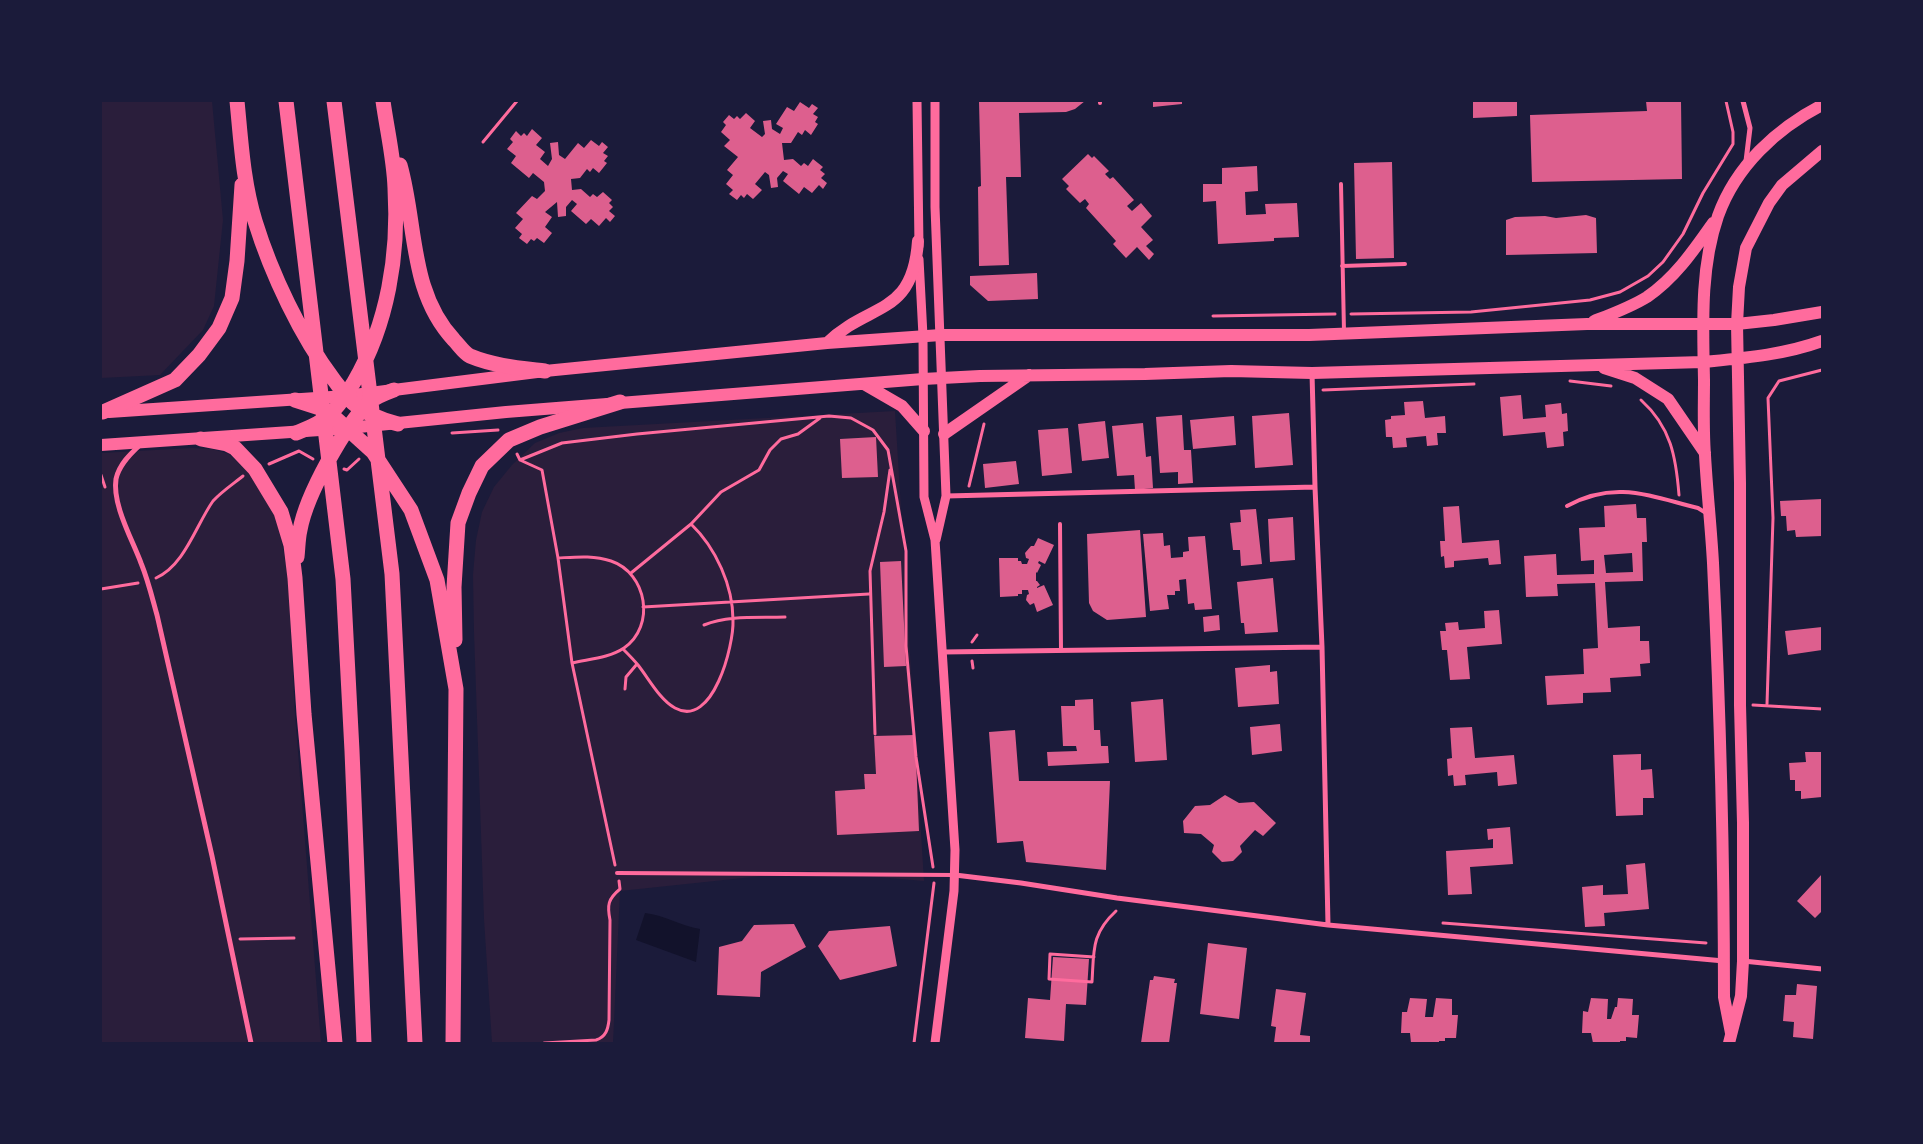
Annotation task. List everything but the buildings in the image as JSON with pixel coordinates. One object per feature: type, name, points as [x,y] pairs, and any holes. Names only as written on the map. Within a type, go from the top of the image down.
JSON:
[{"type":"highway","points":[[237,101],[243,162],[255,220],[269,259],[294,313],[322,364],[346,396],[362,410],[398,424]]},
{"type":"highway","points":[[286,101],[343,579],[364,1043]]},
{"type":"highway","points":[[334,101],[392,574],[415,1043]]},
{"type":"highway","points":[[384,105],[406,185],[414,251],[426,297],[445,330],[468,355],[498,365],[545,371]]},
{"type":"highway","points":[[296,432],[320,422],[331,414],[346,396],[366,362],[386,304],[395,230],[395,187],[384,105]]},
{"type":"highway","points":[[102,412],[175,380],[199,355],[220,328],[232,298],[237,261],[243,162]]},
{"type":"highway","points":[[295,578],[300,529],[312,494],[326,466],[362,410],[382,394],[394,390]]},
{"type":"highway","points":[[296,400],[331,414],[370,448],[411,510],[437,580],[456,689]]},
{"type":"highway","points":[[453,1043],[456,689],[454,587],[458,523],[468,493],[482,466],[509,440],[540,427],[620,402]]},
{"type":"highway","points":[[202,439],[228,444],[240,452],[255,470],[281,512],[291,545],[304,714],[335,1043]]},
{"type":"main road","points":[[1730,1038],[1724,997],[1720,706],[1705,453],[1703,325],[1708,261],[1718,217],[1725,200],[1744,169],[1756,154],[1789,124],[1822,105]]},
{"type":"main road","points":[[1730,1038],[1741,996],[1743,961],[1744,823],[1740,705],[1741,641],[1737,324],[1741,273],[1746,248],[1769,203],[1782,185],[1822,151]]},
{"type":"main road","points":[[1587,324],[1632,304],[1662,285],[1678,270],[1718,217]]},
{"type":"main road","points":[[827,342],[848,325],[889,305],[900,296],[908,282],[917,258],[918,241]]},
{"type":"main road","points":[[102,412],[346,396],[545,371],[827,342],[923,336],[1344,334],[1587,324],[1703,325],[1774,320],[1822,312]]},
{"type":"main road","points":[[101,445],[349,428],[620,402],[923,379],[1231,371],[1312,373],[1703,362],[1779,353],[1822,341]]},
{"type":"main road","points":[[1594,364],[1635,378],[1668,399],[1705,453]]},
{"type":"main road","points":[[944,434],[1029,375]]},
{"type":"main road","points":[[863,384],[902,406],[924,431]]},
{"type":"street","points":[[917,101],[918,241],[923,336],[924,497],[936,540],[955,850],[954,891],[934,1043]]},
{"type":"street","points":[[935,101],[935,207],[946,496],[936,540]]},
{"type":"street","points":[[1743,101],[1750,128],[1744,169]]},
{"type":"street","points":[[1312,373],[1314,487],[1322,647],[1328,925]]},
{"type":"street","points":[[142,443],[122,465],[116,478],[118,503],[148,582],[212,856],[251,1043]]},
{"type":"street","points":[[946,496],[1314,487]]},
{"type":"street","points":[[943,652],[1322,647]]},
{"type":"street","points":[[955,875],[1328,925],[1724,961]]},
{"type":"street","points":[[1743,961],[1822,969]]},
{"type":"lane","points":[[1341,184],[1342,314],[1344,334]]},
{"type":"lane","points":[[1342,266],[1405,264]]},
{"type":"lane","points":[[1567,506],[1583,497],[1612,491],[1632,491],[1698,508],[1710,515]]},
{"type":"lane","points":[[1060,524],[1061,650]]},
{"type":"lane","points":[[617,873],[955,875]]},
{"type":"path","points":[[483,142],[516,101]]},
{"type":"path","points":[[1213,316],[1471,312],[1590,300],[1620,292],[1648,276],[1663,262],[1683,234],[1703,193],[1733,144],[1733,132],[1726,101]]},
{"type":"path","points":[[1767,704],[1773,518],[1768,398],[1779,381],[1822,370]]},
{"type":"path","points":[[1563,381],[1619,388]]},
{"type":"path","points":[[1312,390],[1476,384]]},
{"type":"path","points":[[1638,398],[1654,412],[1669,438],[1677,470],[1680,504]]},
{"type":"path","points":[[631,573],[691,524],[721,492],[759,470],[770,450],[781,439],[798,434],[822,416]]},
{"type":"path","points":[[544,1043],[596,1040],[606,1033],[609,1001],[610,920],[608,908],[611,896],[620,889],[572,663],[558,558],[542,470],[520,460],[562,443],[822,416],[851,418],[873,430],[888,450],[906,551],[906,646],[916,757],[934,874],[914,1043]]},
{"type":"path","points":[[967,496],[985,420]]},
{"type":"path","points":[[444,434],[499,430]]},
{"type":"path","points":[[101,589],[148,582],[166,573],[189,544],[214,500],[246,473],[299,451],[326,466],[347,470],[370,448]]},
{"type":"path","points":[[875,734],[869,594],[870,571],[884,512],[891,464]]},
{"type":"path","points":[[623,648],[666,701],[675,708],[690,712],[697,709],[705,703],[714,690],[728,653],[733,618],[731,603],[725,579],[716,559],[703,536],[691,524]]},
{"type":"path","points":[[558,558],[589,556],[611,561],[624,567],[631,573],[640,589],[643,607],[639,628],[629,643],[623,648],[613,654],[572,663]]},
{"type":"path","points":[[643,607],[869,594]]},
{"type":"path","points":[[704,625],[733,618],[785,617]]},
{"type":"path","points":[[625,689],[626,678],[637,664]]},
{"type":"path","points":[[1740,705],[1767,704],[1822,709]]},
{"type":"path","points":[[1094,958],[1050,954],[1049,979],[1092,982],[1096,937],[1108,918],[1116,911]]},
{"type":"path","points":[[1434,923],[1706,943]]},
{"type":"path","points":[[229,940],[294,938]]},
{"type":"shaded area","points":[[101,101],[212,101],[223,220],[214,306],[203,330],[160,375],[101,378]]},
{"type":"shaded area","points":[[895,411],[924,881],[809,871],[620,891],[613,1043],[492,1043],[484,919],[473,575],[476,540],[482,512],[494,487],[512,465],[535,443],[559,433],[583,428]]},
{"type":"shaded area","points":[[191,448],[212,449],[229,454],[248,472],[274,513],[282,543],[288,576],[295,714],[321,1043],[101,1043],[101,453]]},
{"type":"shaded area","points":[[645,913],[700,929],[696,962],[636,940]]}]
